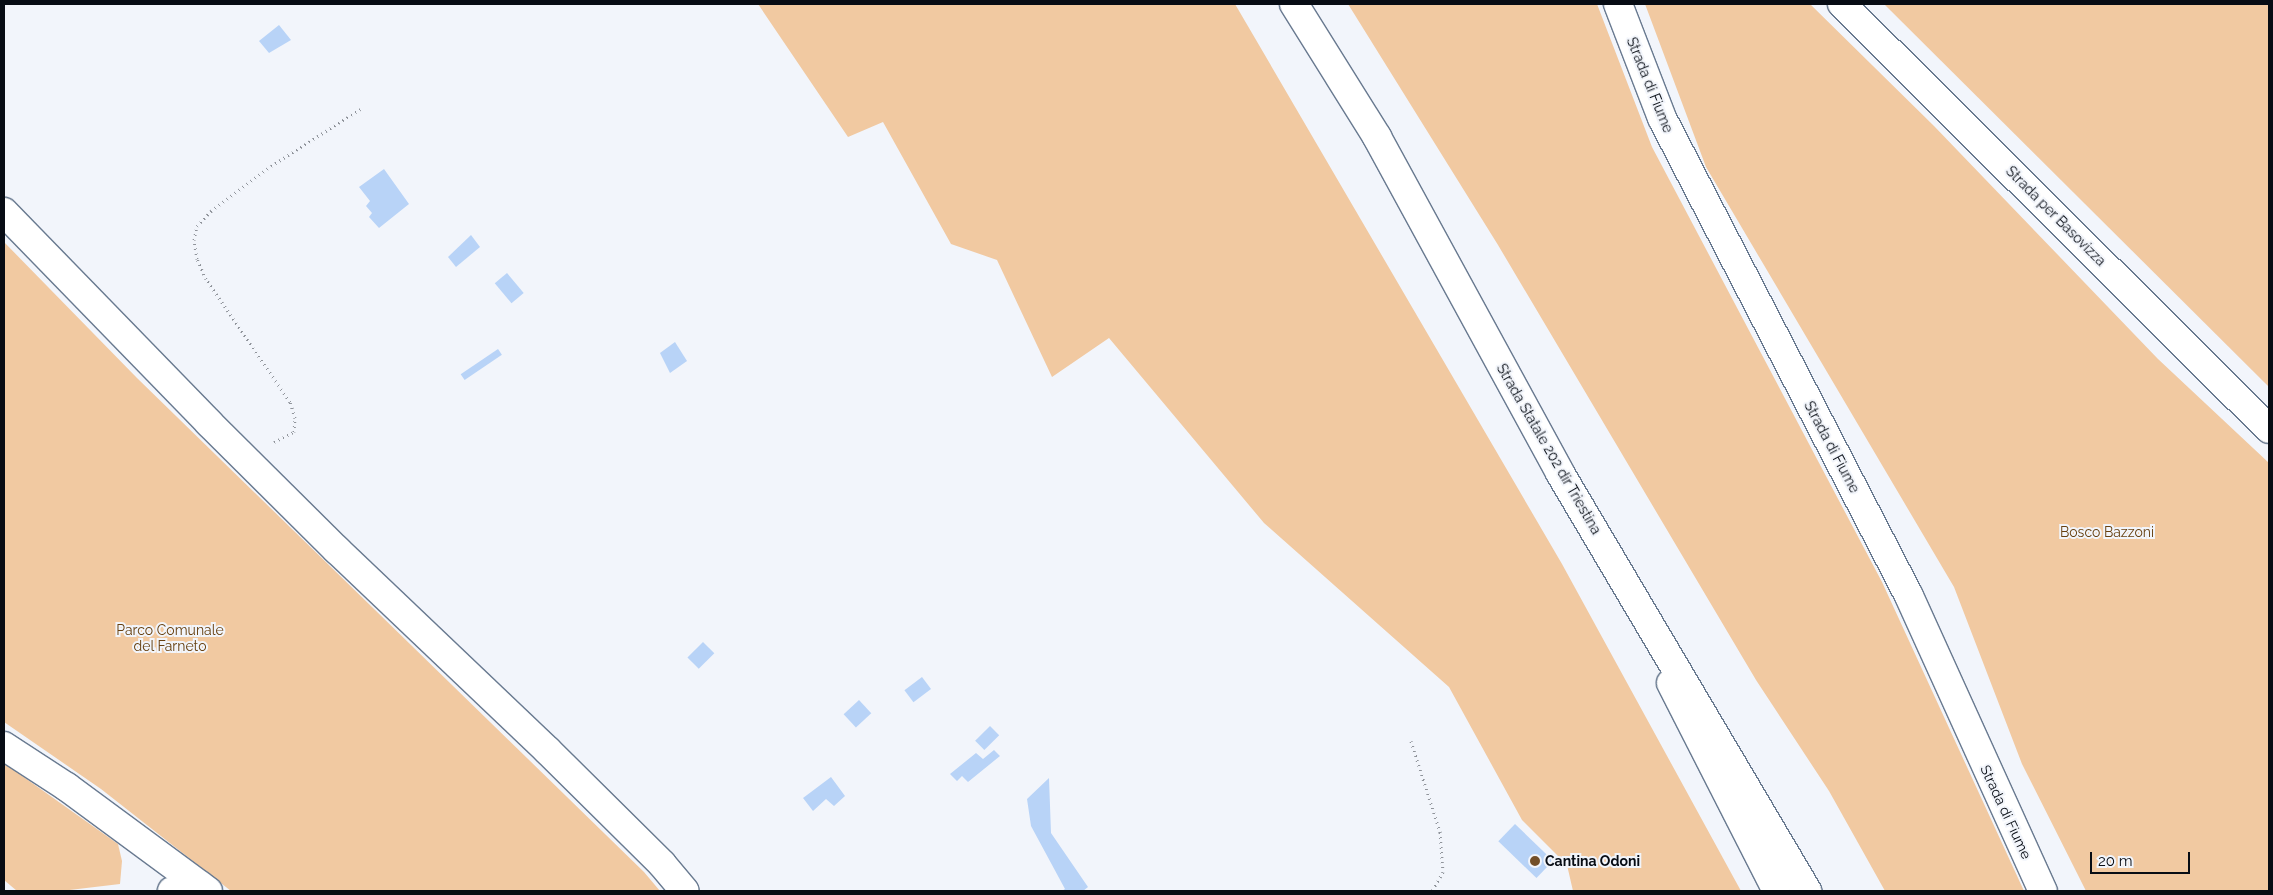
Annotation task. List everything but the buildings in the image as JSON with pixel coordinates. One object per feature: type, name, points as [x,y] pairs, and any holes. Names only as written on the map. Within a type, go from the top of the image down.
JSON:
[{"type":"main road","name":"Strada Statale 202 dir Triestina","points":[[1294,4],[1377,137],[1583,510],[1777,836],[1807,891]]},
{"type":"main road","name":"Strada di Fiume","points":[[1618,4],[1662,118],[1909,596],[2043,891]]},
{"type":"main road","name":"Strada per Basovizza","points":[[1842,4],[2269,429]]},
{"type":"main road","points":[[4,212],[209,423],[337,550],[547,750],[685,891]]},
{"type":"main road","points":[[1583,510],[1777,891]]},
{"type":"main road","points":[[4,746],[67,787],[204,889]]},
{"type":"main road","points":[[1777,836],[1819,891]]},
{"type":"main road","points":[[172,891],[204,889]]},
{"type":"path","points":[[265,444],[279,442],[294,432],[295,418],[290,402],[206,279],[197,259],[194,240],[197,226],[211,211],[271,166],[360,109]]},
{"type":"path","points":[[1411,741],[1440,832],[1443,872],[1432,891]]},
{"type":"green space","points":[[758,4],[1235,4],[1562,564],[1741,891],[1573,891],[1567,865],[1522,820],[1449,687],[1264,523],[1109,338],[1052,377],[997,260],[951,244],[883,122],[848,137]]},
{"type":"green space","points":[[1348,4],[1597,4],[1652,147],[1882,582],[2024,891],[1885,891],[1829,791],[1756,680],[1498,245]]},
{"type":"green space","name":"Bosco Bazzoni","points":[[1645,4],[1810,4],[1934,126],[2158,359],[2269,463],[2269,891],[2086,891],[2022,764],[1954,587],[1706,167]]},
{"type":"green space","points":[[1884,4],[2269,4],[2269,387]]},
{"type":"green space","name":"Parco Comunale del Farneto","points":[[4,242],[137,378],[644,872],[660,891],[231,891],[101,789],[4,722]]},
{"type":"green space","points":[[4,763],[118,844],[122,861],[120,884],[61,891],[17,891],[4,880]]},
{"type":"place","name":"Cantina Odoni","points":[[1535,861]]}]
